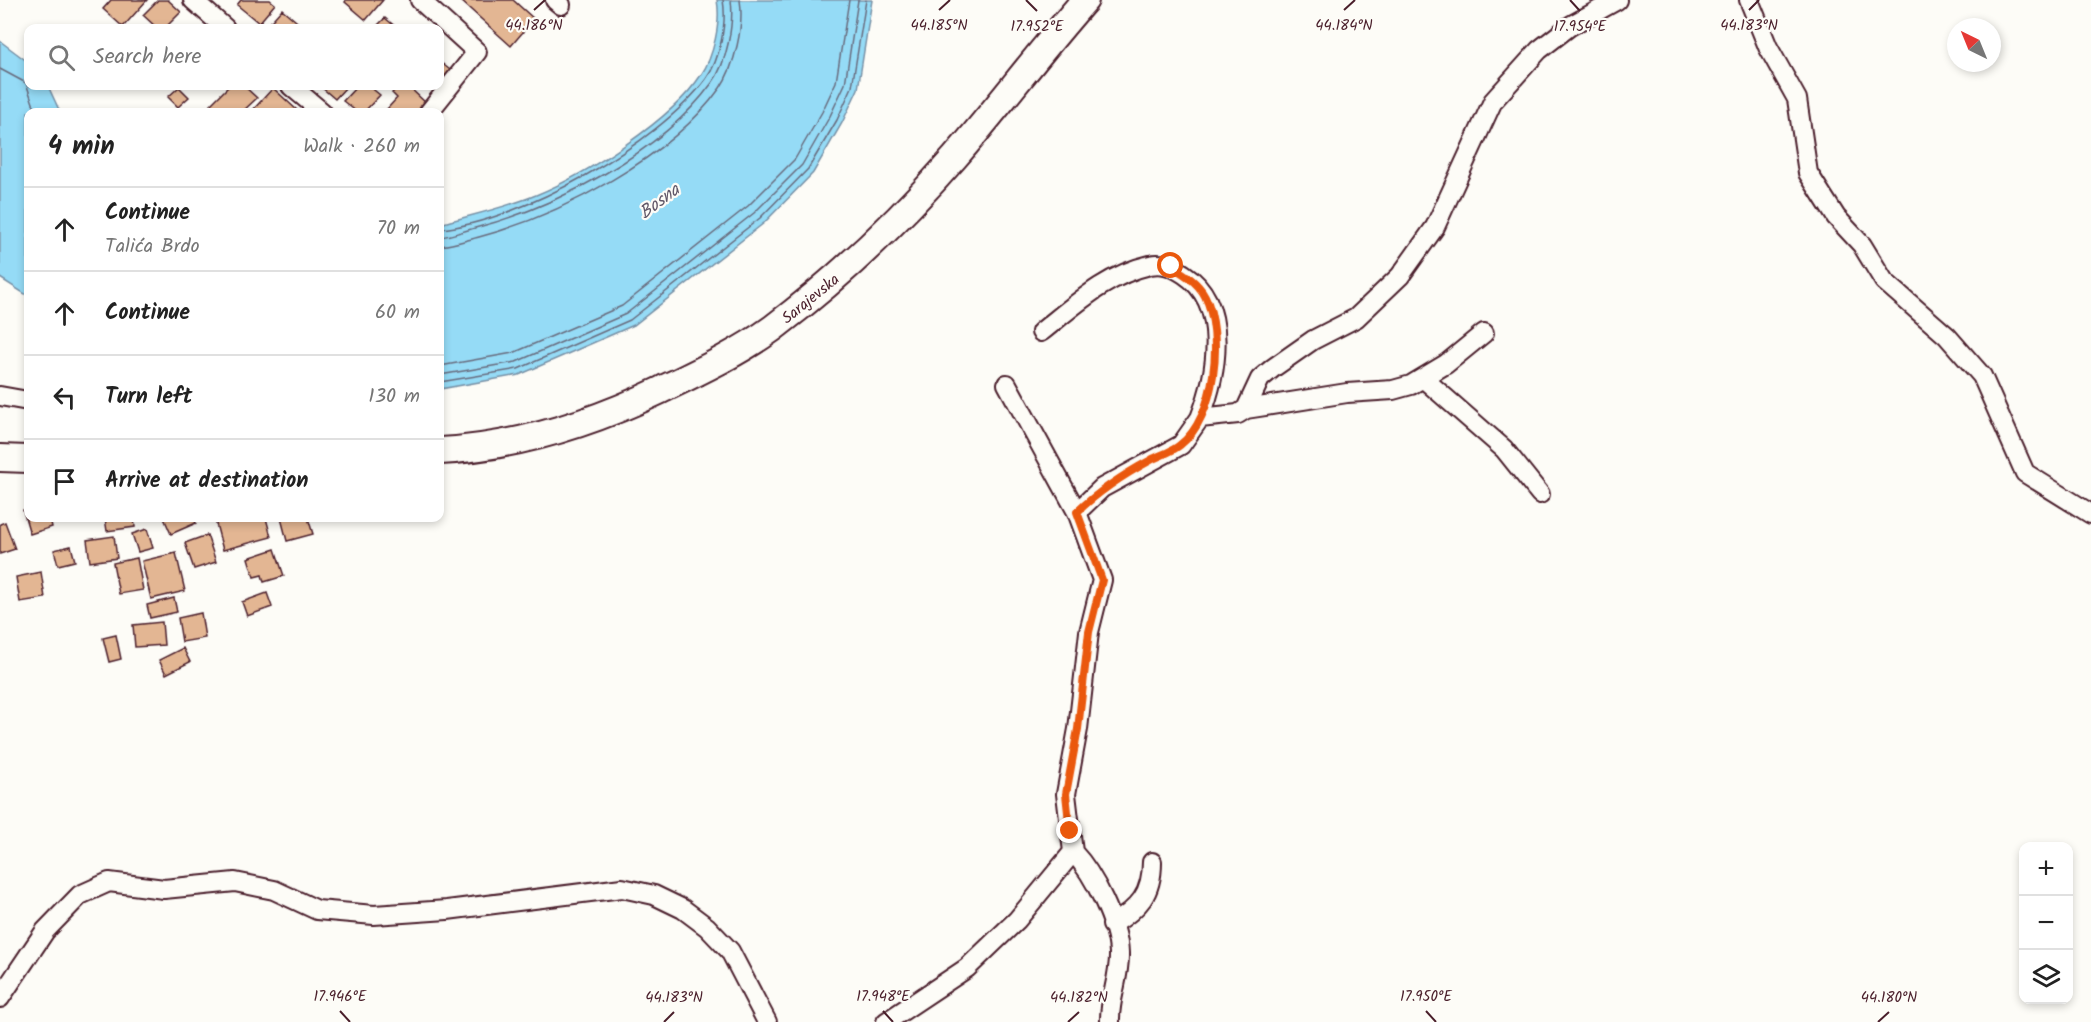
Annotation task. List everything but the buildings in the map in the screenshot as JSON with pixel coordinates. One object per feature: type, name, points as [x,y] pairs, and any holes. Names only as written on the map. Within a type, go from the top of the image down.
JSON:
[{"type":"main road","name":"Sarajevska","points":[[444,451],[476,449],[540,436],[628,406],[700,371],[771,330],[831,281],[885,232],[954,158],[1085,0]]},
{"type":"main road","points":[[0,458],[24,459]]},
{"type":"street","points":[[193,0],[220,24]]},
{"type":"street","points":[[420,0],[477,52],[432,108]]},
{"type":"street","points":[[1246,409],[1260,379],[1313,340],[1356,318],[1400,276],[1436,227],[1493,101],[1539,50],[1570,26],[1617,0]]},
{"type":"street","points":[[1749,0],[1768,47],[1797,99],[1808,173],[1836,217],[1862,244],[1884,281],[1947,336],[1982,376],[2025,473],[2091,514]]},
{"type":"street","points":[[296,90],[317,108]]},
{"type":"street","points":[[1041,332],[1104,282],[1152,264],[1171,266],[1189,277],[1204,294],[1213,321],[1216,363],[1210,393],[1200,418],[1181,445],[1102,488],[1077,512]]},
{"type":"street","points":[[1200,418],[1238,414],[1246,409],[1347,393],[1393,390],[1424,379],[1485,333]]},
{"type":"street","points":[[1424,379],[1504,449],[1540,494]]},
{"type":"street","points":[[1007,384],[1077,512],[1102,580],[1089,632],[1078,729],[1066,794],[1073,852],[1092,879],[1107,908],[1119,953],[1110,1022]]},
{"type":"street","points":[[0,396],[24,400]]},
{"type":"street","points":[[886,1022],[967,968],[1017,921],[1073,852]]},
{"type":"street","points":[[1112,925],[1126,916],[1152,883],[1152,862]]},
{"type":"street","points":[[0,998],[45,931],[80,895],[109,882],[164,889],[235,882],[274,890],[316,910],[374,915],[447,910],[622,888],[654,895],[683,909],[707,927],[730,951],[767,1022]]},
{"type":"water","name":"Bosna","points":[[717,0],[872,0],[858,89],[842,123],[813,173],[764,223],[634,325],[519,375],[444,388],[444,223],[512,204],[556,186],[602,160],[649,127],[688,92],[706,67],[713,49]]},
{"type":"water","points":[[0,41],[24,59],[24,90],[50,90],[58,108],[24,108],[24,293],[0,278]]},
{"type":"route","points":[[1070,831],[1066,794],[1078,729],[1089,632],[1102,580],[1077,512],[1102,488],[1181,445],[1200,418],[1210,393],[1216,363],[1213,321],[1204,294],[1189,277],[1171,266]]}]
